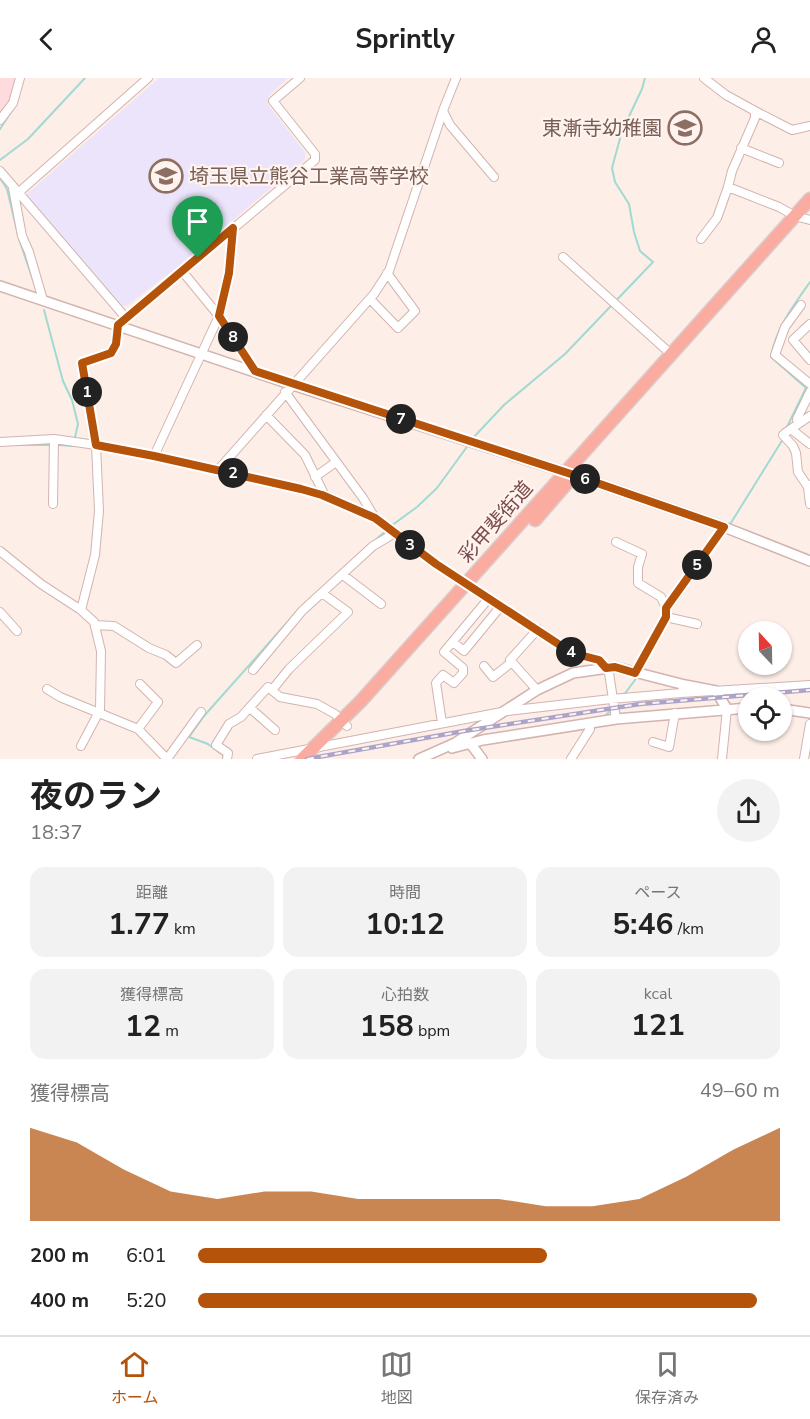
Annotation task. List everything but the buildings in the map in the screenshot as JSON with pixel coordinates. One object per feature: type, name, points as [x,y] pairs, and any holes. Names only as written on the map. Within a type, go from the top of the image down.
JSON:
[{"type":"highway","name":"彩甲斐街道","points":[[314,753],[470,585],[804,215],[810,199]]},
{"type":"highway","name":"彩甲斐街道","points":[[570,473],[672,355],[804,215]]},
{"type":"highway","name":"彩甲斐街道","points":[[302,759],[328,745],[344,723]]},
{"type":"street","points":[[0,120],[12,103],[20,78]]},
{"type":"street","points":[[15,190],[148,78]]},
{"type":"street","points":[[81,610],[95,555],[99,511],[96,445],[82,363],[111,353],[122,322],[315,160],[315,154],[273,101],[300,78]]},
{"type":"street","points":[[218,470],[370,299],[387,273],[456,78]]},
{"type":"street","points":[[704,78],[726,95],[792,130],[810,126]]},
{"type":"street","points":[[443,111],[450,125],[494,177]]},
{"type":"street","points":[[701,239],[717,218],[732,171],[755,118],[755,111]]},
{"type":"street","points":[[741,148],[779,163]]},
{"type":"street","points":[[0,171],[122,322]]},
{"type":"street","points":[[728,187],[804,215]]},
{"type":"street","points":[[15,190],[22,236],[43,300]]},
{"type":"street","points":[[154,456],[219,316],[229,273],[233,228]]},
{"type":"street","points":[[563,257],[672,355]]},
{"type":"street","points":[[182,271],[219,316],[255,371]]},
{"type":"street","points":[[370,299],[398,328],[416,311],[387,273]]},
{"type":"street","points":[[0,286],[122,322],[293,385],[570,473],[724,527],[810,561]]},
{"type":"street","points":[[801,305],[785,327],[775,355],[810,384]]},
{"type":"street","points":[[810,324],[793,340],[810,360]]},
{"type":"street","points":[[285,392],[375,518]]},
{"type":"street","points":[[789,430],[810,392]]},
{"type":"street","points":[[266,415],[305,455],[325,496]]},
{"type":"street","points":[[789,430],[810,416]]},
{"type":"street","points":[[789,430],[810,444]]},
{"type":"street","points":[[789,430],[796,453],[798,472],[809,486],[810,504]]},
{"type":"street","points":[[0,442],[74,442],[154,456],[301,489],[325,496],[375,518],[436,564],[572,653],[599,660],[609,673],[616,719]]},
{"type":"street","points":[[53,504],[54,443]]},
{"type":"street","points":[[315,477],[336,462]]},
{"type":"street","points":[[635,673],[666,613],[724,527]]},
{"type":"street","points":[[253,670],[302,611],[391,530]]},
{"type":"street","points":[[616,542],[642,554],[638,567],[638,583],[661,597],[666,613]]},
{"type":"street","points":[[0,551],[41,584],[81,610],[95,625],[101,651],[100,710],[81,746]]},
{"type":"street","points":[[343,574],[381,604]]},
{"type":"street","points":[[272,690],[289,669],[348,612],[322,593]]},
{"type":"street","points":[[442,723],[436,683],[443,675],[454,682],[463,673],[463,668],[444,652],[489,598]]},
{"type":"street","points":[[453,642],[464,651],[501,606]]},
{"type":"street","points":[[0,612],[17,631]]},
{"type":"street","points":[[666,613],[697,624]]},
{"type":"street","points":[[95,625],[114,626],[176,663],[197,645]]},
{"type":"street","points":[[537,629],[510,660],[537,690]]},
{"type":"street","points":[[484,666],[493,677],[513,662]]},
{"type":"street","points":[[438,752],[507,711],[537,690],[573,673],[615,667],[683,689]]},
{"type":"street","points":[[138,729],[158,702],[140,684]]},
{"type":"street","points":[[328,745],[507,711],[683,689],[716,691],[810,685]]},
{"type":"street","points":[[227,759],[228,753],[216,745],[229,724],[241,717],[268,687],[280,697],[317,704],[335,714],[344,723]]},
{"type":"street","points":[[47,689],[60,698],[138,729],[167,759],[201,711]]},
{"type":"street","points":[[716,691],[727,709],[722,759]]},
{"type":"street","points":[[250,708],[275,730]]},
{"type":"street","points":[[419,759],[470,743],[590,723],[738,708]]},
{"type":"street","points":[[792,710],[810,713]]},
{"type":"street","points":[[653,742],[669,747],[675,713]]},
{"type":"street","points":[[571,759],[590,729],[590,723]]},
{"type":"street","points":[[804,759],[810,724]]},
{"type":"street","points":[[470,743],[482,759]]},
{"type":"street","points":[[257,759],[314,753]]},
{"type":"shaded area","points":[[0,78],[18,78],[11,102],[0,117]]},
{"type":"shaded area","name":"埼玉県立熊谷工業高等学校","points":[[159,78],[288,78],[269,95],[268,105],[305,152],[305,159],[179,266],[126,306],[118,306],[27,194]]},
{"type":"waterway","points":[[0,160],[28,139],[85,78]]},
{"type":"waterway","points":[[472,439],[504,405],[565,354],[653,262],[640,251],[629,204],[615,182],[612,168],[622,131],[645,78]]},
{"type":"waterway","points":[[0,129],[15,106]]},
{"type":"waterway","points":[[0,178],[7,189],[19,239],[35,286]]},
{"type":"waterway","points":[[785,431],[806,388],[771,357],[781,327],[810,282]]},
{"type":"waterway","points":[[44,310],[63,381],[72,400],[78,424],[73,446],[57,445]]},
{"type":"waterway","points":[[729,526],[783,439]]},
{"type":"waterway","points":[[391,526],[417,507],[437,488],[469,444]]},
{"type":"waterway","points":[[9,445],[51,445]]},
{"type":"waterway","points":[[373,542],[387,530]]},
{"type":"waterway","points":[[669,615],[726,531]]},
{"type":"waterway","points":[[223,759],[223,755],[208,744],[189,737],[204,716],[300,608]]},
{"type":"waterway","points":[[640,671],[666,624]]},
{"type":"waterway","points":[[623,696],[638,676]]},
{"type":"waterway","points":[[603,718],[612,709]]},
{"type":"railway","points":[[307,759],[464,731],[640,704],[810,690]]},
{"type":"place","name":"東漸寺幼稚園","points":[[685,128]]},
{"type":"place","name":"埼玉県立熊谷工業高等学校","points":[[166,176]]},
{"type":"route","points":[[233,228],[229,273],[219,316],[255,371],[475,442],[724,527],[666,608],[666,617],[635,673],[615,667],[606,668],[599,660],[572,653],[436,564],[375,518],[322,495],[218,470],[96,445],[82,363],[111,353],[116,344],[118,325],[198,258],[233,228]]}]
